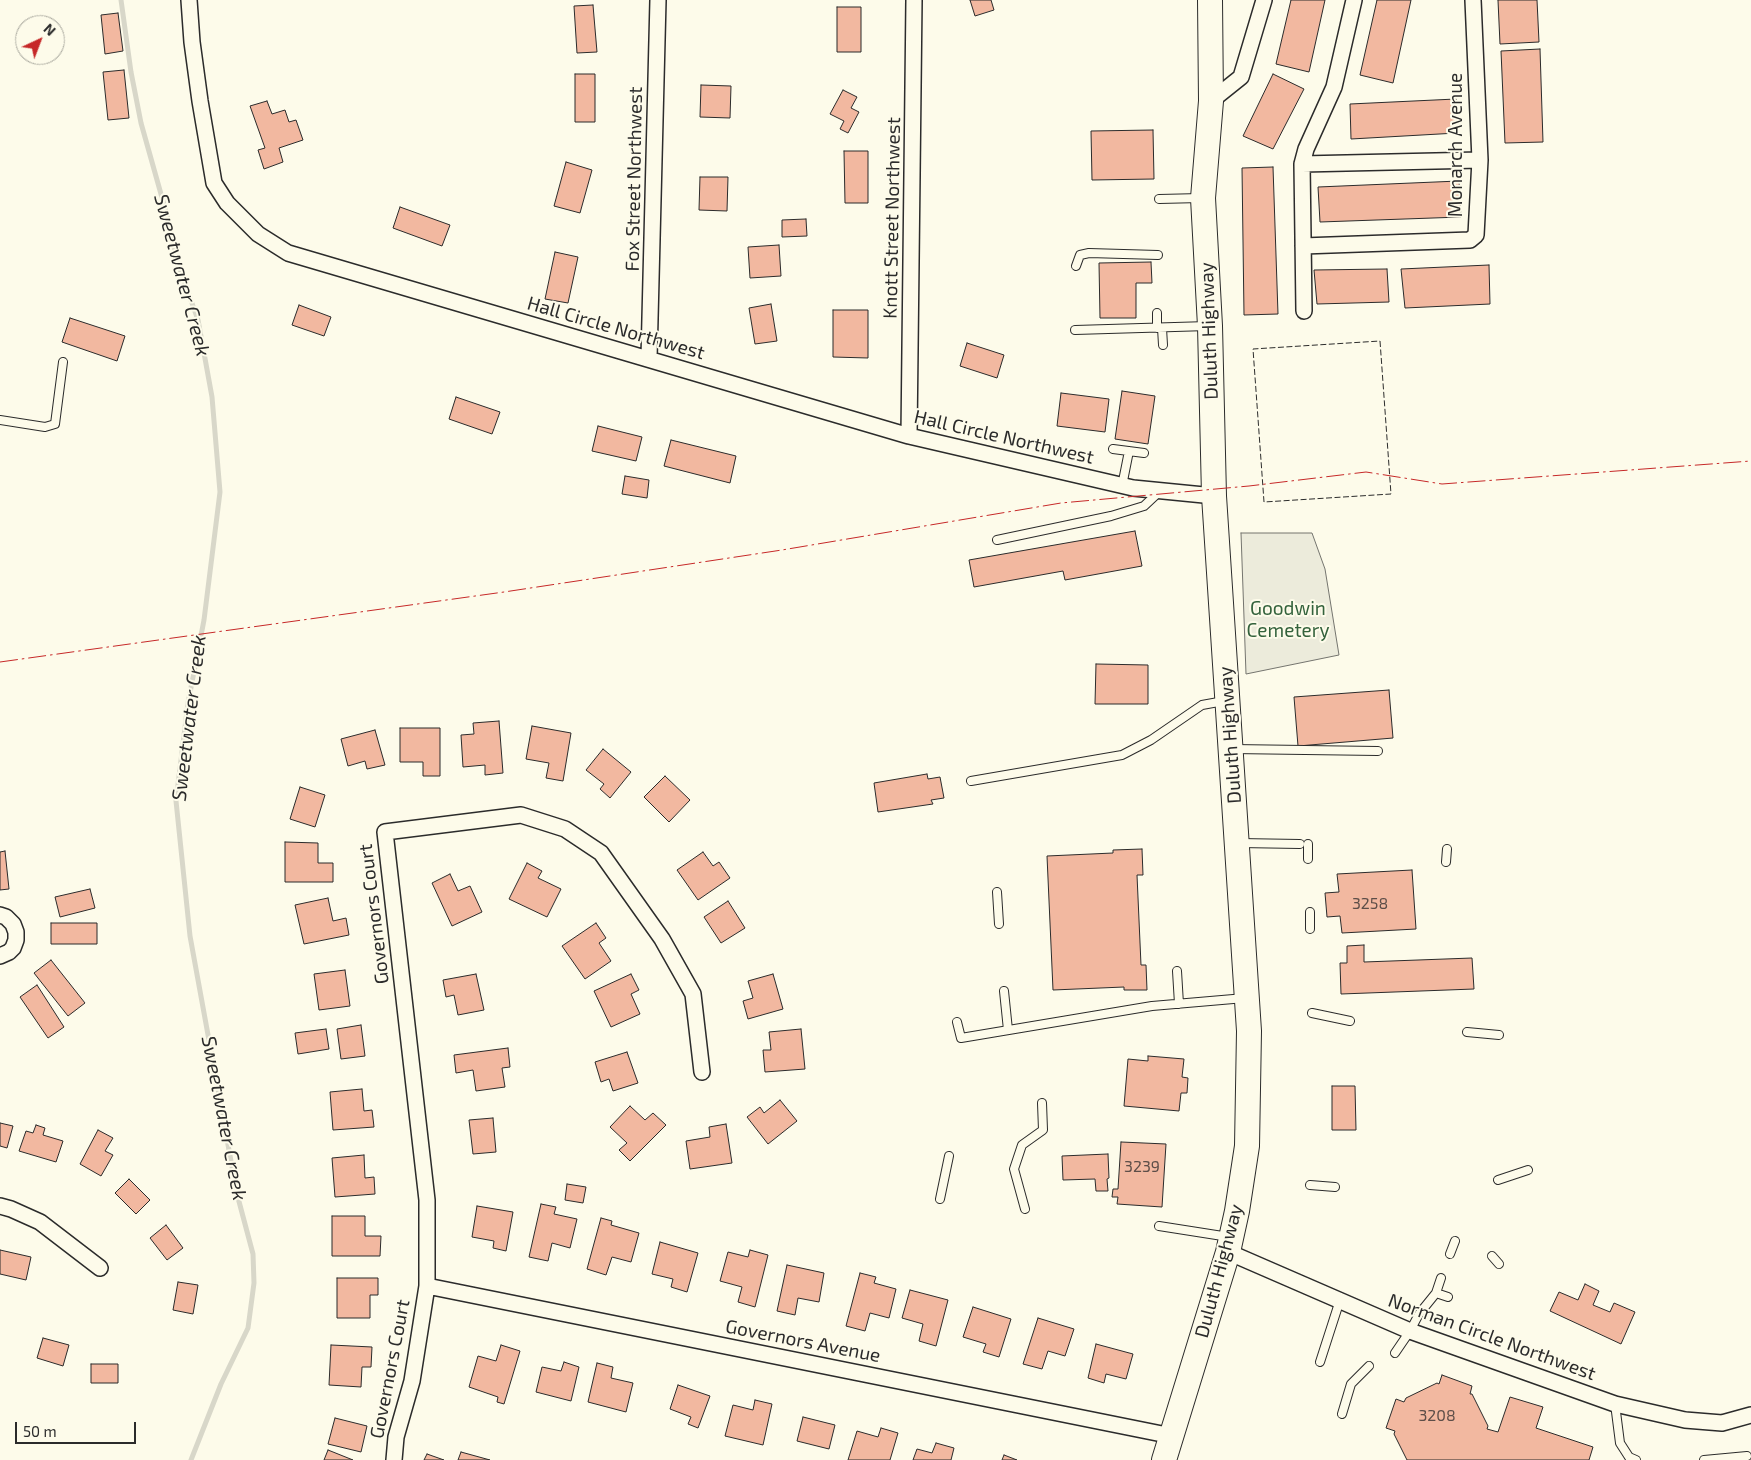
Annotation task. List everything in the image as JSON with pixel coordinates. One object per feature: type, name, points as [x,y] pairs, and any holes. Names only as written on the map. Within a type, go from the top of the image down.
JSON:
[{"type":"main road","name":"Duluth Highway","points":[[1164,1460],[1230,1244],[1247,1146],[1249,1031],[1214,496],[1210,326],[1203,198],[1210,101],[1210,0]]},
{"type":"street","name":"Hall Circle Northwest","points":[[189,0],[192,42],[200,102],[214,183],[226,203],[258,234],[288,253],[909,436],[1122,486],[1214,496]]},
{"type":"street","name":"Fox Street Northwest","points":[[649,358],[658,0]]},
{"type":"street","name":"Knott Street Northwest","points":[[909,436],[914,0]]},
{"type":"street","points":[[1210,101],[1241,76],[1264,0]]},
{"type":"street","points":[[1304,311],[1302,164],[1306,149],[1334,87],[1354,0]]},
{"type":"street","name":"Monarch Avenue","points":[[1303,246],[1470,240],[1476,235],[1480,160],[1473,0]]},
{"type":"street","points":[[1302,164],[1480,160]]},
{"type":"street","name":"Governors Court","points":[[394,1460],[396,1437],[412,1381],[427,1286],[427,1200],[385,832],[521,815],[564,829],[601,853],[662,939],[693,994],[702,1072]]},
{"type":"street","points":[[0,915],[6,917],[13,924],[16,932],[13,948],[0,956]]},
{"type":"street","points":[[0,1206],[40,1222],[100,1268]]},
{"type":"street","name":"Norman Circle Northwest","points":[[1230,1244],[1340,1300],[1410,1331],[1615,1404],[1685,1420],[1704,1422],[1722,1423],[1751,1415]]},
{"type":"street","name":"Governors Avenue","points":[[427,1286],[1172,1436]]},
{"type":"lane","points":[[1159,199],[1203,198]]},
{"type":"lane","points":[[1076,266],[1080,255],[1089,253],[1158,255]]},
{"type":"lane","points":[[1157,313],[1163,345]]},
{"type":"lane","points":[[1075,330],[1210,326]]},
{"type":"lane","points":[[0,420],[45,427],[55,424],[63,362]]},
{"type":"lane","points":[[1113,449],[1144,454]]},
{"type":"lane","points":[[1122,486],[1129,451]]},
{"type":"lane","points":[[997,540],[1111,516],[1144,506],[1160,491]]},
{"type":"lane","points":[[971,781],[1122,755],[1151,740],[1202,705],[1227,700]]},
{"type":"lane","points":[[1230,749],[1378,751]]},
{"type":"lane","points":[[1237,843],[1304,844],[1308,859]]},
{"type":"lane","points":[[1446,849],[1446,862]]},
{"type":"lane","points":[[997,892],[999,924]]},
{"type":"lane","points":[[1310,912],[1310,929]]},
{"type":"lane","points":[[1177,971],[1179,1004]]},
{"type":"lane","points":[[1004,991],[1008,1030]]},
{"type":"lane","points":[[956,1022],[962,1038],[1152,1006],[1247,998]]},
{"type":"lane","points":[[1312,1012],[1350,1021]]},
{"type":"lane","points":[[1467,1032],[1499,1035]]},
{"type":"lane","points":[[1025,1209],[1014,1169],[1022,1145],[1042,1130],[1042,1103]]},
{"type":"lane","points":[[940,1199],[949,1156]]},
{"type":"lane","points":[[1498,1180],[1528,1170]]},
{"type":"lane","points":[[1310,1185],[1335,1187]]},
{"type":"lane","points":[[1160,1226],[1230,1244]]},
{"type":"lane","points":[[1450,1254],[1455,1240]]},
{"type":"lane","points":[[1492,1256],[1499,1264]]},
{"type":"lane","points":[[1395,1353],[1419,1314],[1436,1293],[1441,1278]]},
{"type":"lane","points":[[1436,1293],[1448,1297]]},
{"type":"lane","points":[[1320,1362],[1340,1300]]},
{"type":"lane","points":[[1342,1414],[1351,1384],[1369,1366]]},
{"type":"lane","points":[[1615,1404],[1620,1443],[1629,1457],[1636,1460]]},
{"type":"lane","points":[[1704,1460],[1747,1456]]},
{"type":"green space","name":"Goodwin Cemetery","points":[[1241,533],[1312,533],[1325,569],[1339,655],[1246,674]]},
{"type":"building","points":[[970,0],[991,0],[994,10],[975,16]]},
{"type":"building","points":[[1291,0],[1325,0],[1309,72],[1276,64]]},
{"type":"building","points":[[1377,0],[1411,0],[1393,83],[1360,75]]},
{"type":"building","points":[[1498,0],[1537,0],[1539,42],[1500,44]]},
{"type":"building","points":[[593,5],[597,52],[577,53],[574,6]]},
{"type":"building","points":[[837,7],[861,7],[861,52],[837,52]]},
{"type":"building","points":[[118,13],[123,51],[105,54],[101,15]]},
{"type":"building","points":[[1540,49],[1543,142],[1505,143],[1501,51]]},
{"type":"building","points":[[124,70],[129,118],[108,120],[103,72]]},
{"type":"building","points":[[575,74],[595,74],[595,122],[575,122]]},
{"type":"building","points":[[1273,74],[1304,89],[1273,149],[1243,136]]},
{"type":"building","points":[[701,85],[731,86],[730,118],[700,117]]},
{"type":"building","points":[[843,90],[857,97],[851,108],[859,112],[848,133],[840,129],[844,121],[830,114]]},
{"type":"building","points":[[1456,99],[1457,133],[1351,139],[1350,104]]},
{"type":"building","points":[[267,101],[272,114],[285,110],[289,122],[296,120],[303,140],[279,148],[283,162],[264,169],[258,150],[265,148],[250,106]]},
{"type":"building","points":[[1153,130],[1154,179],[1092,180],[1091,131]]},
{"type":"building","points":[[844,151],[868,151],[868,203],[845,203]]},
{"type":"building","points":[[566,162],[592,170],[580,213],[554,206]]},
{"type":"building","points":[[1273,167],[1278,314],[1244,315],[1242,168]]},
{"type":"building","points":[[700,177],[728,177],[727,211],[699,210]]},
{"type":"building","points":[[1459,181],[1461,217],[1320,222],[1318,187]]},
{"type":"building","points":[[400,207],[450,225],[442,246],[393,228]]},
{"type":"building","points":[[806,219],[807,236],[782,237],[782,220]]},
{"type":"building","points":[[779,245],[781,276],[750,278],[748,247]]},
{"type":"building","points":[[555,252],[578,257],[568,303],[545,299]]},
{"type":"building","points":[[1151,262],[1152,283],[1136,283],[1136,318],[1100,318],[1099,263]]},
{"type":"building","points":[[1489,265],[1490,304],[1405,308],[1401,269]]},
{"type":"building","points":[[1387,269],[1389,302],[1317,304],[1314,270]]},
{"type":"building","points":[[771,304],[777,341],[755,344],[749,308]]},
{"type":"building","points":[[299,305],[331,317],[324,336],[292,325]]},
{"type":"building","points":[[833,310],[868,310],[868,358],[833,357]]},
{"type":"building","points":[[70,318],[125,336],[117,361],[62,342]]},
{"type":"building","points":[[967,343],[1004,355],[997,378],[960,366]]},
{"type":"building","points":[[1122,391],[1155,396],[1148,444],[1115,439]]},
{"type":"building","points":[[1061,393],[1109,399],[1105,432],[1057,426]]},
{"type":"building","points":[[456,397],[500,412],[492,434],[449,419]]},
{"type":"building","points":[[598,426],[642,437],[636,461],[592,451]]},
{"type":"building","points":[[671,440],[736,456],[730,483],[664,466]]},
{"type":"building","points":[[625,476],[649,480],[647,498],[622,494]]},
{"type":"building","points":[[1135,531],[1142,566],[1065,580],[1063,571],[974,587],[969,560]]},
{"type":"building","points":[[1096,664],[1148,665],[1148,704],[1095,704]]},
{"type":"building","points":[[1389,690],[1393,738],[1298,746],[1294,697]]},
{"type":"building","points":[[499,721],[503,773],[485,775],[485,765],[463,767],[461,735],[474,734],[473,723]]},
{"type":"building","points":[[532,726],[571,733],[563,781],[546,778],[549,763],[526,759]]},
{"type":"building","points":[[400,728],[440,728],[440,776],[423,776],[423,762],[400,762]]},
{"type":"building","points":[[375,730],[385,765],[367,769],[365,761],[348,766],[341,739]]},
{"type":"building","points":[[603,749],[631,772],[610,798],[600,789],[604,784],[586,770]]},
{"type":"building","points":[[927,774],[928,779],[940,777],[944,798],[931,800],[933,804],[878,812],[874,783]]},
{"type":"building","points":[[665,776],[690,800],[669,822],[644,797]]},
{"type":"building","points":[[300,787],[325,795],[315,827],[290,819]]},
{"type":"building","points":[[285,842],[318,843],[318,863],[333,863],[333,882],[285,882]]},
{"type":"building","points":[[1142,849],[1143,875],[1137,875],[1141,965],[1146,965],[1147,990],[1124,990],[1124,987],[1053,990],[1047,856],[1113,853],[1113,850]]},
{"type":"building","points":[[5,851],[9,889],[0,890],[0,852]]},
{"type":"building","points":[[703,852],[713,866],[719,862],[730,878],[698,900],[677,870]]},
{"type":"building","points":[[527,863],[542,871],[538,878],[561,889],[547,917],[509,899]]},
{"type":"building","points":[[1412,870],[1416,929],[1342,933],[1340,916],[1327,917],[1325,893],[1339,892],[1337,874]]},
{"type":"building","points":[[450,874],[458,891],[470,886],[482,912],[452,926],[432,883]]},
{"type":"building","points":[[90,889],[95,908],[60,917],[55,897]]},
{"type":"building","points":[[328,898],[333,921],[346,918],[349,935],[304,944],[295,905]]},
{"type":"building","points":[[728,901],[745,928],[721,943],[704,917]]},
{"type":"building","points":[[51,923],[97,923],[97,944],[51,944]]},
{"type":"building","points":[[596,923],[606,938],[599,943],[611,961],[585,979],[562,946]]},
{"type":"building","points":[[1364,945],[1364,962],[1472,958],[1474,989],[1341,994],[1340,963],[1347,963],[1347,946]]},
{"type":"building","points":[[51,960],[85,1003],[68,1016],[34,973]]},
{"type":"building","points":[[345,970],[350,1006],[319,1010],[314,974]]},
{"type":"building","points":[[476,974],[484,1010],[458,1015],[454,995],[446,997],[443,980]]},
{"type":"building","points":[[631,974],[639,990],[631,994],[640,1014],[611,1027],[594,991]]},
{"type":"building","points":[[773,974],[783,1009],[748,1019],[743,1001],[753,998],[748,981]]},
{"type":"building","points":[[37,985],[64,1027],[48,1038],[20,997]]},
{"type":"building","points":[[361,1025],[365,1056],[341,1059],[337,1029]]},
{"type":"building","points":[[326,1029],[329,1049],[298,1054],[295,1033]]},
{"type":"building","points":[[801,1029],[805,1069],[765,1072],[763,1050],[771,1050],[769,1032]]},
{"type":"building","points":[[508,1048],[510,1067],[502,1068],[505,1087],[476,1091],[473,1070],[456,1073],[454,1055]]},
{"type":"building","points":[[627,1052],[638,1083],[613,1091],[609,1079],[601,1082],[595,1062]]},
{"type":"building","points":[[1148,1056],[1184,1059],[1182,1077],[1188,1078],[1187,1093],[1181,1093],[1179,1111],[1124,1106],[1128,1059],[1148,1061]]},
{"type":"building","points":[[1332,1086],[1355,1086],[1356,1130],[1332,1130]]},
{"type":"building","points":[[362,1089],[364,1111],[372,1110],[374,1127],[333,1130],[330,1092]]},
{"type":"building","points":[[780,1100],[797,1121],[768,1144],[747,1117],[760,1107],[764,1113]]},
{"type":"building","points":[[630,1106],[645,1120],[653,1113],[666,1125],[630,1161],[619,1150],[627,1143],[610,1127]]},
{"type":"building","points":[[493,1118],[496,1152],[473,1154],[469,1120]]},
{"type":"building","points":[[0,1123],[13,1126],[7,1148],[0,1146]]},
{"type":"building","points":[[726,1124],[732,1163],[690,1169],[686,1141],[710,1137],[709,1127]]},
{"type":"building","points":[[36,1125],[45,1128],[43,1135],[63,1141],[56,1162],[19,1151],[26,1131],[33,1133]]},
{"type":"building","points":[[98,1130],[113,1138],[105,1151],[113,1155],[101,1176],[80,1164]]},
{"type":"building","points":[[1121,1142],[1166,1144],[1162,1207],[1117,1204],[1118,1197],[1112,1197],[1113,1189],[1118,1189]]},
{"type":"building","points":[[1108,1154],[1108,1191],[1096,1191],[1095,1179],[1063,1180],[1062,1156]]},
{"type":"building","points":[[364,1155],[365,1178],[374,1177],[375,1194],[335,1197],[332,1158]]},
{"type":"building","points":[[129,1179],[150,1200],[136,1214],[115,1193]]},
{"type":"building","points":[[567,1184],[586,1187],[583,1203],[565,1200]]},
{"type":"building","points":[[541,1204],[556,1207],[554,1214],[577,1219],[570,1248],[552,1243],[548,1261],[529,1257]]},
{"type":"building","points":[[477,1206],[513,1212],[506,1251],[493,1248],[494,1241],[472,1237]]},
{"type":"building","points":[[332,1216],[365,1216],[365,1236],[381,1236],[380,1256],[332,1256]]},
{"type":"building","points":[[601,1218],[612,1221],[611,1225],[639,1233],[631,1262],[612,1257],[606,1275],[587,1269]]},
{"type":"building","points":[[166,1225],[183,1248],[167,1260],[150,1238]]},
{"type":"building","points":[[660,1242],[698,1253],[687,1292],[671,1287],[673,1279],[652,1274]]},
{"type":"building","points":[[0,1250],[31,1257],[26,1280],[0,1274]]},
{"type":"building","points":[[750,1250],[768,1255],[755,1307],[738,1302],[742,1287],[720,1281],[728,1252],[748,1257]]},
{"type":"building","points":[[787,1265],[824,1273],[819,1302],[798,1298],[795,1315],[777,1311]]},
{"type":"building","points":[[860,1273],[876,1277],[874,1283],[896,1289],[889,1318],[870,1313],[865,1331],[846,1326]]},
{"type":"building","points":[[337,1278],[378,1278],[378,1295],[370,1295],[370,1318],[337,1318]]},
{"type":"building","points":[[178,1282],[198,1285],[193,1314],[173,1310]]},
{"type":"building","points":[[1585,1284],[1599,1291],[1593,1305],[1610,1312],[1614,1303],[1635,1312],[1621,1344],[1550,1311],[1559,1292],[1578,1300]]},
{"type":"building","points":[[910,1290],[948,1300],[936,1346],[919,1341],[923,1324],[902,1318]]},
{"type":"building","points":[[973,1307],[1011,1319],[999,1357],[983,1352],[986,1344],[963,1337]]},
{"type":"building","points":[[1038,1318],[1074,1329],[1065,1356],[1048,1351],[1042,1369],[1023,1364]]},
{"type":"building","points":[[43,1338],[69,1345],[63,1366],[37,1358]]},
{"type":"building","points":[[1096,1344],[1133,1354],[1126,1379],[1106,1374],[1104,1383],[1088,1378]]},
{"type":"building","points":[[331,1345],[372,1347],[371,1367],[362,1367],[361,1387],[329,1385]]},
{"type":"building","points":[[501,1345],[520,1351],[504,1404],[497,1402],[498,1397],[469,1387],[478,1356],[496,1361]]},
{"type":"building","points":[[564,1362],[579,1367],[571,1401],[536,1392],[542,1367],[561,1371]]},
{"type":"building","points":[[597,1363],[613,1367],[611,1378],[633,1383],[626,1412],[588,1402]]},
{"type":"building","points":[[91,1364],[118,1364],[118,1383],[91,1383]]},
{"type":"building","points":[[1442,1375],[1472,1386],[1470,1394],[1472,1394],[1488,1426],[1487,1429],[1498,1432],[1510,1397],[1543,1407],[1536,1428],[1593,1447],[1589,1460],[1407,1460],[1394,1434],[1395,1431],[1386,1428],[1396,1399],[1404,1402],[1406,1398],[1437,1383],[1439,1384]]},
{"type":"building","points":[[678,1385],[710,1396],[698,1428],[688,1424],[691,1417],[670,1409]]},
{"type":"building","points":[[755,1400],[772,1404],[763,1445],[725,1436],[733,1405],[753,1410]]},
{"type":"building","points":[[803,1417],[835,1425],[829,1449],[797,1441]]},
{"type":"building","points":[[335,1418],[367,1426],[361,1452],[328,1444]]},
{"type":"building","points":[[881,1428],[898,1433],[890,1460],[848,1460],[857,1431],[878,1437]]},
{"type":"building","points":[[936,1443],[954,1448],[951,1460],[913,1460],[917,1449],[932,1453]]},
{"type":"building","points":[[328,1450],[353,1460],[324,1460]]},
{"type":"building","points":[[461,1452],[490,1460],[458,1460]]},
{"type":"building","points":[[427,1454],[444,1460],[424,1460]]},
{"type":"building","points":[[1004,1455],[1017,1460],[1002,1460]]},
{"type":"waterway","name":"Sweetwater Creek","points":[[121,0],[131,72],[141,123],[168,219],[178,264],[198,320],[212,397],[220,492],[204,620],[188,703],[176,801],[190,936],[237,1194],[253,1254],[254,1283],[248,1328],[221,1384],[191,1460]]},
{"type":"fence","points":[[1380,341],[1391,494],[1264,502],[1253,349],[1380,341]]},
{"type":"power","points":[[0,662],[504,592],[782,550],[1061,503],[1249,486],[1366,472],[1442,484],[1751,461]]}]
